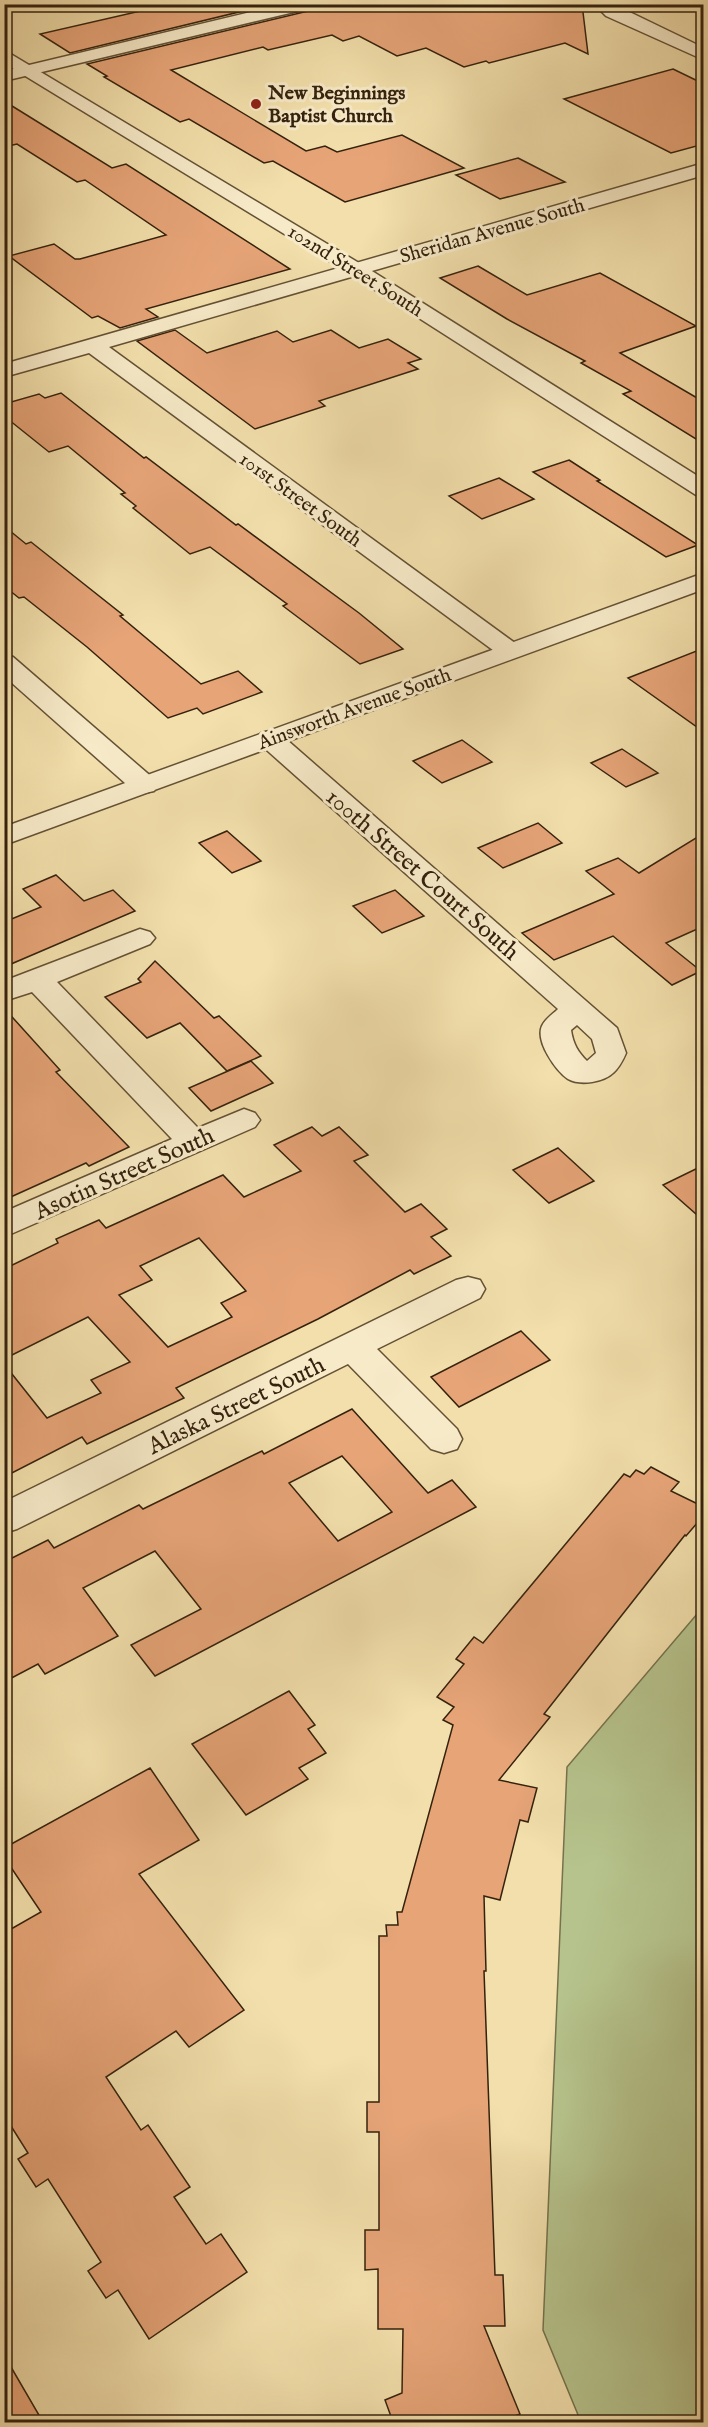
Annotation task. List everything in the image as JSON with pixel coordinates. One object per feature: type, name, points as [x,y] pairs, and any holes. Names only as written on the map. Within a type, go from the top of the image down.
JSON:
[{"type":"street","points":[[4,76],[308,4]]},
{"type":"street","points":[[602,4],[607,9],[704,55]]},
{"type":"street","name":"102nd Street South","points":[[4,55],[357,270],[704,490]]},
{"type":"street","name":"Sheridan Avenue South","points":[[4,371],[704,169]]},
{"type":"street","name":"101st Street South","points":[[93,346],[510,651]]},
{"type":"street","name":"Ainsworth Avenue South","points":[[4,837],[704,580]]},
{"type":"street","points":[[4,662],[144,785]]},
{"type":"street","name":"100th Street Court South","points":[[270,739],[576,1009]]},
{"type":"street","points":[[4,992],[140,938]]},
{"type":"street","points":[[37,979],[193,1142]]},
{"type":"street","name":"Asotin Street South","points":[[4,1226],[243,1120]]},
{"type":"street","name":"Alaska Street South","points":[[4,1519],[468,1288]]},
{"type":"street","points":[[353,1347],[444,1439]]},
{"type":"green space","points":[[703,1607],[703,2422],[581,2422],[543,2330],[567,1767]]},
{"type":"building","points":[[171,4],[272,4],[70,53],[40,34]]},
{"type":"building","points":[[317,4],[582,4],[588,54],[565,43],[489,63],[486,61],[464,67],[426,48],[397,56],[359,36],[343,41],[332,35],[268,50],[263,47],[171,70],[306,151],[325,146],[337,152],[402,135],[464,168],[345,202],[273,161],[264,163],[189,119],[180,122],[104,77],[107,76],[87,64],[308,11]]},
{"type":"building","points":[[673,69],[704,84],[704,144],[671,153],[564,99]]},
{"type":"building","points":[[4,101],[112,168],[126,164],[290,269],[146,309],[158,317],[120,328],[98,316],[92,318],[9,256],[54,244],[75,259],[80,259],[166,235],[85,180],[77,182],[17,144],[4,147]]},
{"type":"building","points":[[518,158],[565,182],[500,199],[456,175]]},
{"type":"building","points":[[478,266],[527,295],[600,273],[696,326],[620,353],[704,402],[704,444],[623,394],[631,391],[581,363],[585,361],[507,319],[440,278]]},
{"type":"building","points":[[175,330],[207,353],[277,331],[293,342],[331,330],[359,348],[388,339],[421,359],[408,363],[418,369],[319,401],[325,406],[255,429],[137,341]]},
{"type":"building","points":[[61,393],[144,458],[146,457],[359,613],[403,649],[360,664],[283,606],[287,604],[210,547],[190,554],[133,508],[136,506],[121,494],[125,493],[68,446],[49,452],[4,416],[4,404],[39,394],[45,398]]},
{"type":"building","points":[[569,460],[600,480],[597,481],[698,545],[666,557],[533,472]]},
{"type":"building","points":[[499,478],[534,499],[482,519],[449,496]]},
{"type":"building","points":[[4,526],[26,544],[31,542],[123,615],[120,616],[201,684],[238,671],[262,692],[203,714],[197,708],[168,718],[87,647],[24,597],[19,598],[4,586]]},
{"type":"building","points":[[704,648],[704,732],[628,678]]},
{"type":"building","points":[[462,740],[492,762],[442,783],[413,761]]},
{"type":"building","points":[[622,749],[658,773],[626,787],[591,763]]},
{"type":"building","points":[[538,823],[562,843],[503,868],[478,848]]},
{"type":"building","points":[[227,831],[261,861],[232,873],[199,843]]},
{"type":"building","points":[[704,833],[704,926],[666,943],[701,971],[672,985],[613,936],[554,960],[522,933],[614,894],[586,871],[618,858],[639,873]]},
{"type":"building","points":[[56,875],[84,901],[113,890],[135,911],[4,967],[4,922],[41,907],[23,889]]},
{"type":"building","points":[[395,890],[424,916],[382,933],[353,906]]},
{"type":"building","points":[[155,961],[214,1018],[219,1016],[261,1056],[227,1071],[180,1023],[147,1038],[105,997],[141,982],[138,979]]},
{"type":"building","points":[[4,1008],[60,1070],[56,1072],[129,1147],[89,1166],[86,1163],[4,1200]]},
{"type":"building","points":[[251,1061],[273,1083],[211,1111],[189,1088]]},
{"type":"building","points":[[312,1127],[322,1136],[339,1127],[368,1155],[354,1161],[405,1212],[421,1204],[447,1229],[431,1237],[451,1256],[414,1274],[410,1270],[318,1319],[176,1388],[184,1398],[87,1444],[82,1437],[4,1477],[4,1364],[47,1418],[101,1393],[91,1380],[130,1362],[88,1317],[4,1359],[4,1269],[58,1243],[56,1239],[99,1220],[106,1228],[223,1175],[244,1197],[301,1171],[274,1145]],"holes":[[[199,1238],[246,1291],[221,1303],[232,1317],[168,1347],[119,1295],[152,1280],[140,1266]]]},
{"type":"building","points":[[558,1148],[594,1181],[549,1203],[513,1170]]},
{"type":"building","points":[[704,1165],[704,1221],[663,1185]]},
{"type":"building","points":[[521,1331],[550,1360],[459,1407],[431,1377]]},
{"type":"building","points":[[352,1409],[428,1493],[452,1480],[476,1507],[155,1676],[131,1645],[201,1609],[155,1551],[83,1588],[118,1636],[45,1674],[38,1664],[4,1682],[4,1562],[48,1540],[54,1548],[139,1505],[143,1509],[262,1451],[264,1454]],"holes":[[[342,1456],[392,1512],[338,1541],[289,1483]]]},
{"type":"building","points":[[651,1467],[679,1482],[671,1491],[704,1507],[704,1515],[685,1535],[544,1714],[550,1717],[499,1780],[537,1788],[528,1822],[520,1820],[500,1900],[484,1896],[486,1971],[484,1971],[495,2275],[503,2275],[505,2326],[484,2326],[520,2414],[499,2422],[393,2422],[385,2400],[402,2393],[403,2329],[378,2329],[378,2269],[365,2270],[365,2230],[379,2230],[379,2132],[367,2132],[367,2102],[379,2102],[379,1936],[387,1936],[386,1925],[398,1925],[397,1912],[402,1912],[453,1725],[443,1720],[454,1707],[437,1697],[464,1664],[456,1659],[474,1637],[483,1643],[624,1474],[630,1477],[636,1470],[644,1474]]},
{"type":"building","points":[[289,1691],[315,1725],[308,1729],[326,1753],[299,1768],[308,1779],[246,1815],[192,1744]]},
{"type":"building","points":[[150,1768],[199,1840],[139,1874],[244,2010],[189,2047],[176,2031],[106,2077],[141,2130],[148,2125],[190,2187],[174,2197],[206,2244],[221,2234],[247,2272],[149,2339],[118,2290],[106,2298],[88,2271],[101,2262],[48,2179],[36,2187],[18,2159],[28,2153],[4,2115],[4,1933],[41,1912],[4,1857],[4,1848]]},
{"type":"building","points":[[4,2355],[43,2422],[4,2422]]},
{"type":"place","name":"New Beginnings Baptist Church","points":[[256,104]]}]
